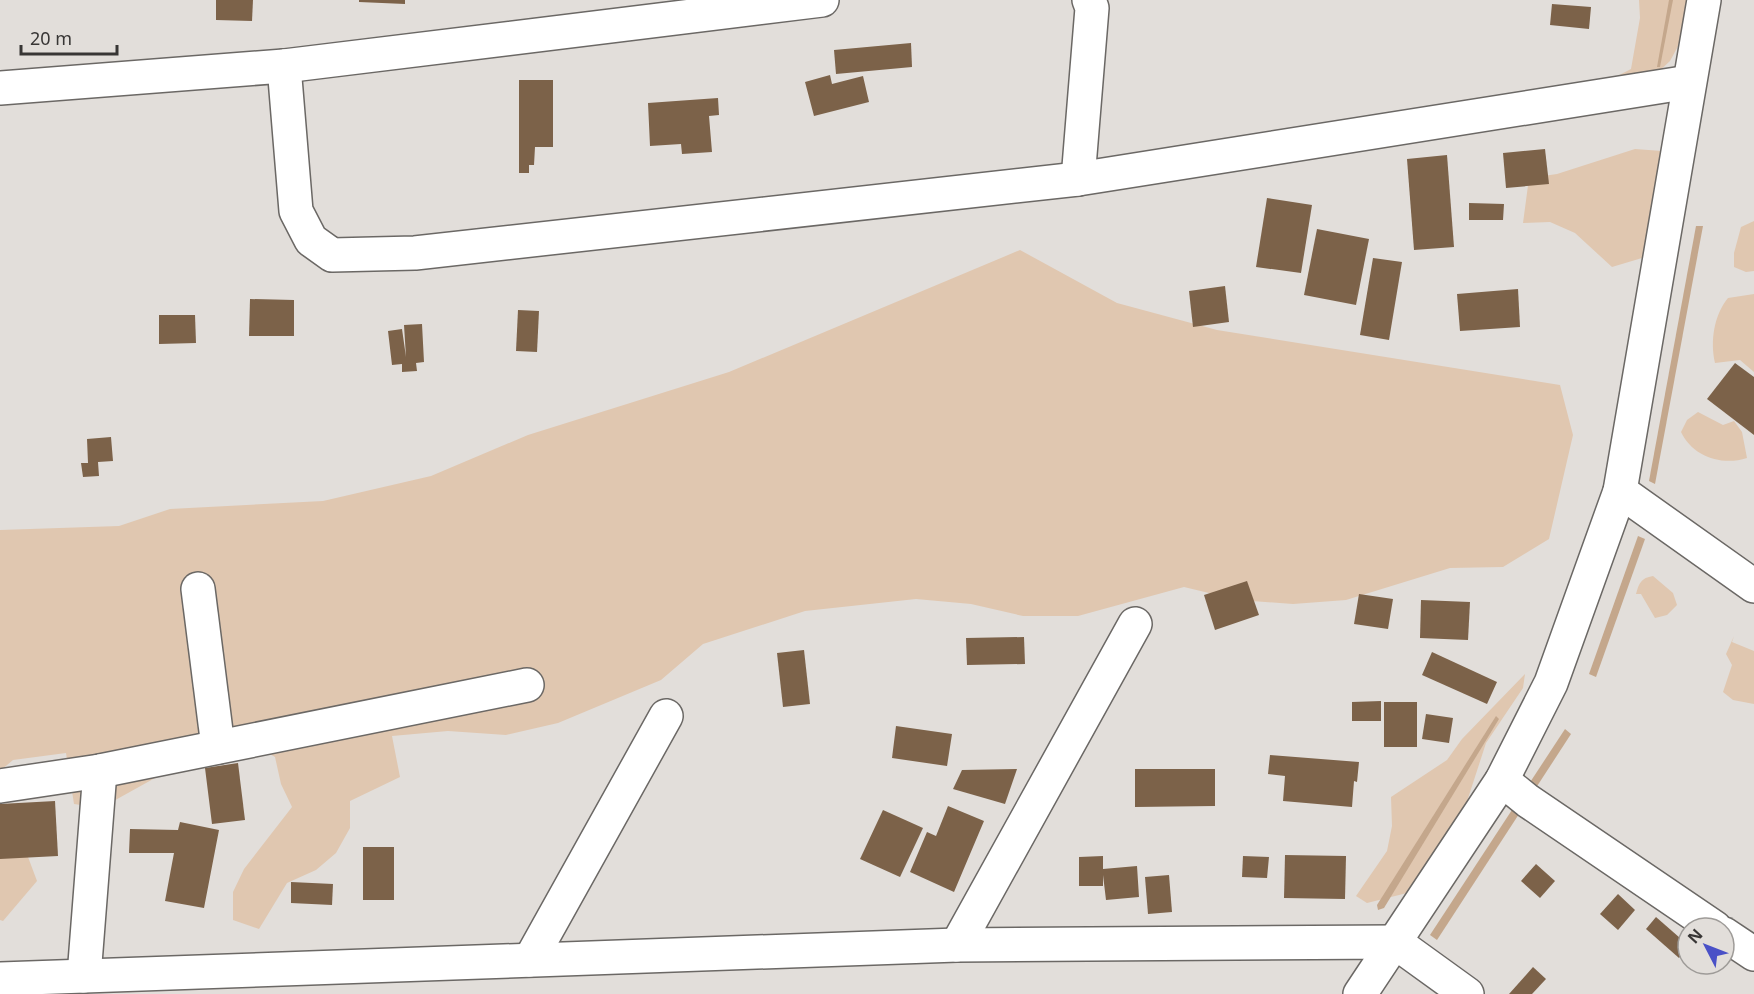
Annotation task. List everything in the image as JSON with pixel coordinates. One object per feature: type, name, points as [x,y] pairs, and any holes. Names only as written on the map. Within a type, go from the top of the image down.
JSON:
[{"type":"street","points":[[0,88],[284,66],[822,0]]},
{"type":"street","points":[[1078,179],[1092,8],[1089,0]]},
{"type":"street","points":[[1360,994],[1502,780],[1551,683],[1620,491],[1704,0]]},
{"type":"street","points":[[284,66],[296,211],[311,240],[332,255],[415,253],[1078,179],[1689,82]]},
{"type":"street","points":[[1620,491],[1754,586]]},
{"type":"street","points":[[198,590],[218,747]]},
{"type":"street","points":[[957,945],[1135,624]]},
{"type":"street","points":[[0,786],[100,771],[527,685]]},
{"type":"street","points":[[530,960],[666,716]]},
{"type":"street","points":[[84,976],[100,771]]},
{"type":"street","points":[[1502,780],[1528,801],[1697,916]]},
{"type":"street","points":[[0,979],[957,945],[1395,942],[1467,994]]},
{"type":"street","points":[[1736,942],[1754,954]]},
{"type":"shaded area","points":[[1639,0],[1693,0],[1683,37],[1670,61],[1640,89],[1596,87],[1631,69],[1640,18]]},
{"type":"shaded area","points":[[1669,0],[1673,0],[1660,67],[1657,67]]},
{"type":"shaded area","points":[[1635,149],[1662,151],[1662,252],[1612,267],[1575,233],[1550,222],[1523,223],[1529,178],[1557,174]]},
{"type":"shaded area","points":[[1754,221],[1754,271],[1746,272],[1734,267],[1734,253],[1741,227]]},
{"type":"shaded area","points":[[1696,226],[1703,226],[1655,484],[1649,481]]},
{"type":"shaded area","points":[[1020,250],[1117,303],[1217,330],[1560,385],[1573,435],[1549,539],[1503,567],[1450,568],[1346,600],[1293,604],[1238,600],[1184,587],[1078,616],[1023,616],[971,604],[916,599],[805,611],[703,644],[661,680],[558,723],[506,735],[448,731],[392,736],[400,777],[350,801],[350,828],[336,853],[316,870],[287,883],[259,929],[233,920],[233,892],[244,869],[292,807],[281,784],[275,757],[251,743],[173,768],[101,808],[74,804],[66,753],[13,760],[0,771],[0,530],[119,526],[170,509],[323,501],[431,476],[528,435],[729,372]]},
{"type":"shaded area","points":[[1754,294],[1754,372],[1740,360],[1715,363],[1714,329],[1719,312],[1728,298]]},
{"type":"shaded area","points":[[1698,412],[1723,425],[1734,421],[1742,432],[1747,458],[1718,460],[1693,448],[1681,432],[1687,420]]},
{"type":"shaded area","points":[[1638,536],[1645,539],[1596,677],[1589,674]]},
{"type":"shaded area","points":[[1653,576],[1673,593],[1677,605],[1667,615],[1655,618],[1641,594],[1636,594],[1641,582]]},
{"type":"shaded area","points":[[1734,636],[1732,642],[1754,651],[1754,704],[1733,700],[1723,692],[1732,665],[1726,654]]},
{"type":"shaded area","points":[[1525,674],[1523,688],[1486,743],[1460,823],[1430,868],[1407,893],[1367,903],[1356,896],[1387,851],[1392,826],[1391,797],[1447,760],[1462,739]]},
{"type":"shaded area","points":[[1496,716],[1499,719],[1384,908],[1378,910],[1377,905]]},
{"type":"shaded area","points":[[1565,729],[1571,734],[1437,940],[1430,935]]},
{"type":"shaded area","points":[[0,852],[28,857],[37,881],[3,921],[0,920]]},
{"type":"building","points":[[216,0],[253,0],[252,21],[216,20]]},
{"type":"building","points":[[359,0],[405,0],[405,4],[359,2]]},
{"type":"building","points":[[1552,4],[1591,7],[1589,29],[1550,25]]},
{"type":"building","points":[[911,43],[912,67],[836,74],[834,50]]},
{"type":"building","points":[[830,75],[832,84],[863,76],[869,102],[814,116],[805,82]]},
{"type":"building","points":[[519,80],[553,80],[553,147],[535,147],[534,165],[529,165],[529,173],[519,173]]},
{"type":"building","points":[[718,98],[719,115],[709,116],[712,152],[682,154],[681,144],[650,146],[648,103]]},
{"type":"building","points":[[1545,149],[1549,184],[1506,188],[1503,153]]},
{"type":"building","points":[[1447,155],[1454,247],[1414,250],[1407,159]]},
{"type":"building","points":[[1267,198],[1312,205],[1301,273],[1256,267]]},
{"type":"building","points":[[1469,203],[1504,204],[1503,220],[1469,220]]},
{"type":"building","points":[[1317,229],[1369,239],[1356,305],[1304,295]]},
{"type":"building","points":[[1373,258],[1402,262],[1389,340],[1360,335]]},
{"type":"building","points":[[1225,286],[1229,322],[1193,327],[1189,291]]},
{"type":"building","points":[[1518,289],[1520,327],[1460,331],[1457,294]]},
{"type":"building","points":[[250,299],[294,300],[294,336],[249,336]]},
{"type":"building","points":[[518,310],[539,311],[537,352],[516,351]]},
{"type":"building","points":[[159,315],[195,315],[196,343],[159,344]]},
{"type":"building","points":[[422,324],[424,362],[416,363],[417,371],[402,372],[402,364],[392,365],[388,331],[402,329],[406,357],[404,325]]},
{"type":"building","points":[[1735,363],[1754,377],[1754,435],[1707,399]]},
{"type":"building","points":[[111,437],[113,461],[98,462],[99,476],[83,477],[81,463],[88,463],[87,439]]},
{"type":"building","points":[[1247,581],[1259,615],[1215,630],[1204,595]]},
{"type":"building","points":[[1359,594],[1393,599],[1388,629],[1354,624]]},
{"type":"building","points":[[1421,600],[1470,602],[1468,640],[1420,638]]},
{"type":"building","points":[[1024,637],[1025,664],[967,665],[966,638]]},
{"type":"building","points":[[804,650],[810,704],[783,707],[777,653]]},
{"type":"building","points":[[1432,652],[1497,682],[1487,704],[1422,675]]},
{"type":"building","points":[[1381,701],[1381,721],[1352,721],[1352,702]]},
{"type":"building","points":[[1384,702],[1417,702],[1417,747],[1384,747]]},
{"type":"building","points":[[1426,714],[1453,718],[1449,743],[1422,739]]},
{"type":"building","points":[[896,726],[952,734],[947,766],[892,758]]},
{"type":"building","points":[[1270,755],[1359,762],[1357,782],[1354,781],[1352,807],[1283,801],[1285,776],[1268,774]]},
{"type":"building","points":[[238,763],[245,820],[212,824],[205,768]]},
{"type":"building","points":[[1017,769],[1005,804],[953,789],[962,770]]},
{"type":"building","points":[[1135,769],[1215,769],[1215,806],[1135,807]]},
{"type":"building","points":[[55,801],[58,856],[0,859],[0,804]]},
{"type":"building","points":[[948,806],[984,821],[954,892],[910,872],[927,832],[936,836]]},
{"type":"building","points":[[883,810],[923,828],[900,877],[860,859]]},
{"type":"building","points":[[180,822],[219,830],[204,908],[165,901],[174,853],[129,853],[130,829],[178,830]]},
{"type":"building","points":[[363,847],[394,847],[394,900],[363,900]]},
{"type":"building","points":[[1285,855],[1346,856],[1345,899],[1284,898]]},
{"type":"building","points":[[1103,856],[1103,869],[1137,866],[1139,897],[1106,900],[1103,875],[1103,886],[1079,886],[1079,857]]},
{"type":"building","points":[[1243,856],[1269,857],[1267,878],[1242,877]]},
{"type":"building","points":[[1536,864],[1555,881],[1540,898],[1521,881]]},
{"type":"building","points":[[1169,875],[1172,912],[1148,914],[1145,877]]},
{"type":"building","points":[[291,882],[333,884],[332,905],[291,903]]},
{"type":"building","points":[[1618,894],[1635,910],[1618,930],[1600,914]]},
{"type":"building","points":[[1656,917],[1676,934],[1676,955],[1646,929]]},
{"type":"building","points":[[1533,967],[1546,979],[1532,994],[1509,994]]}]
